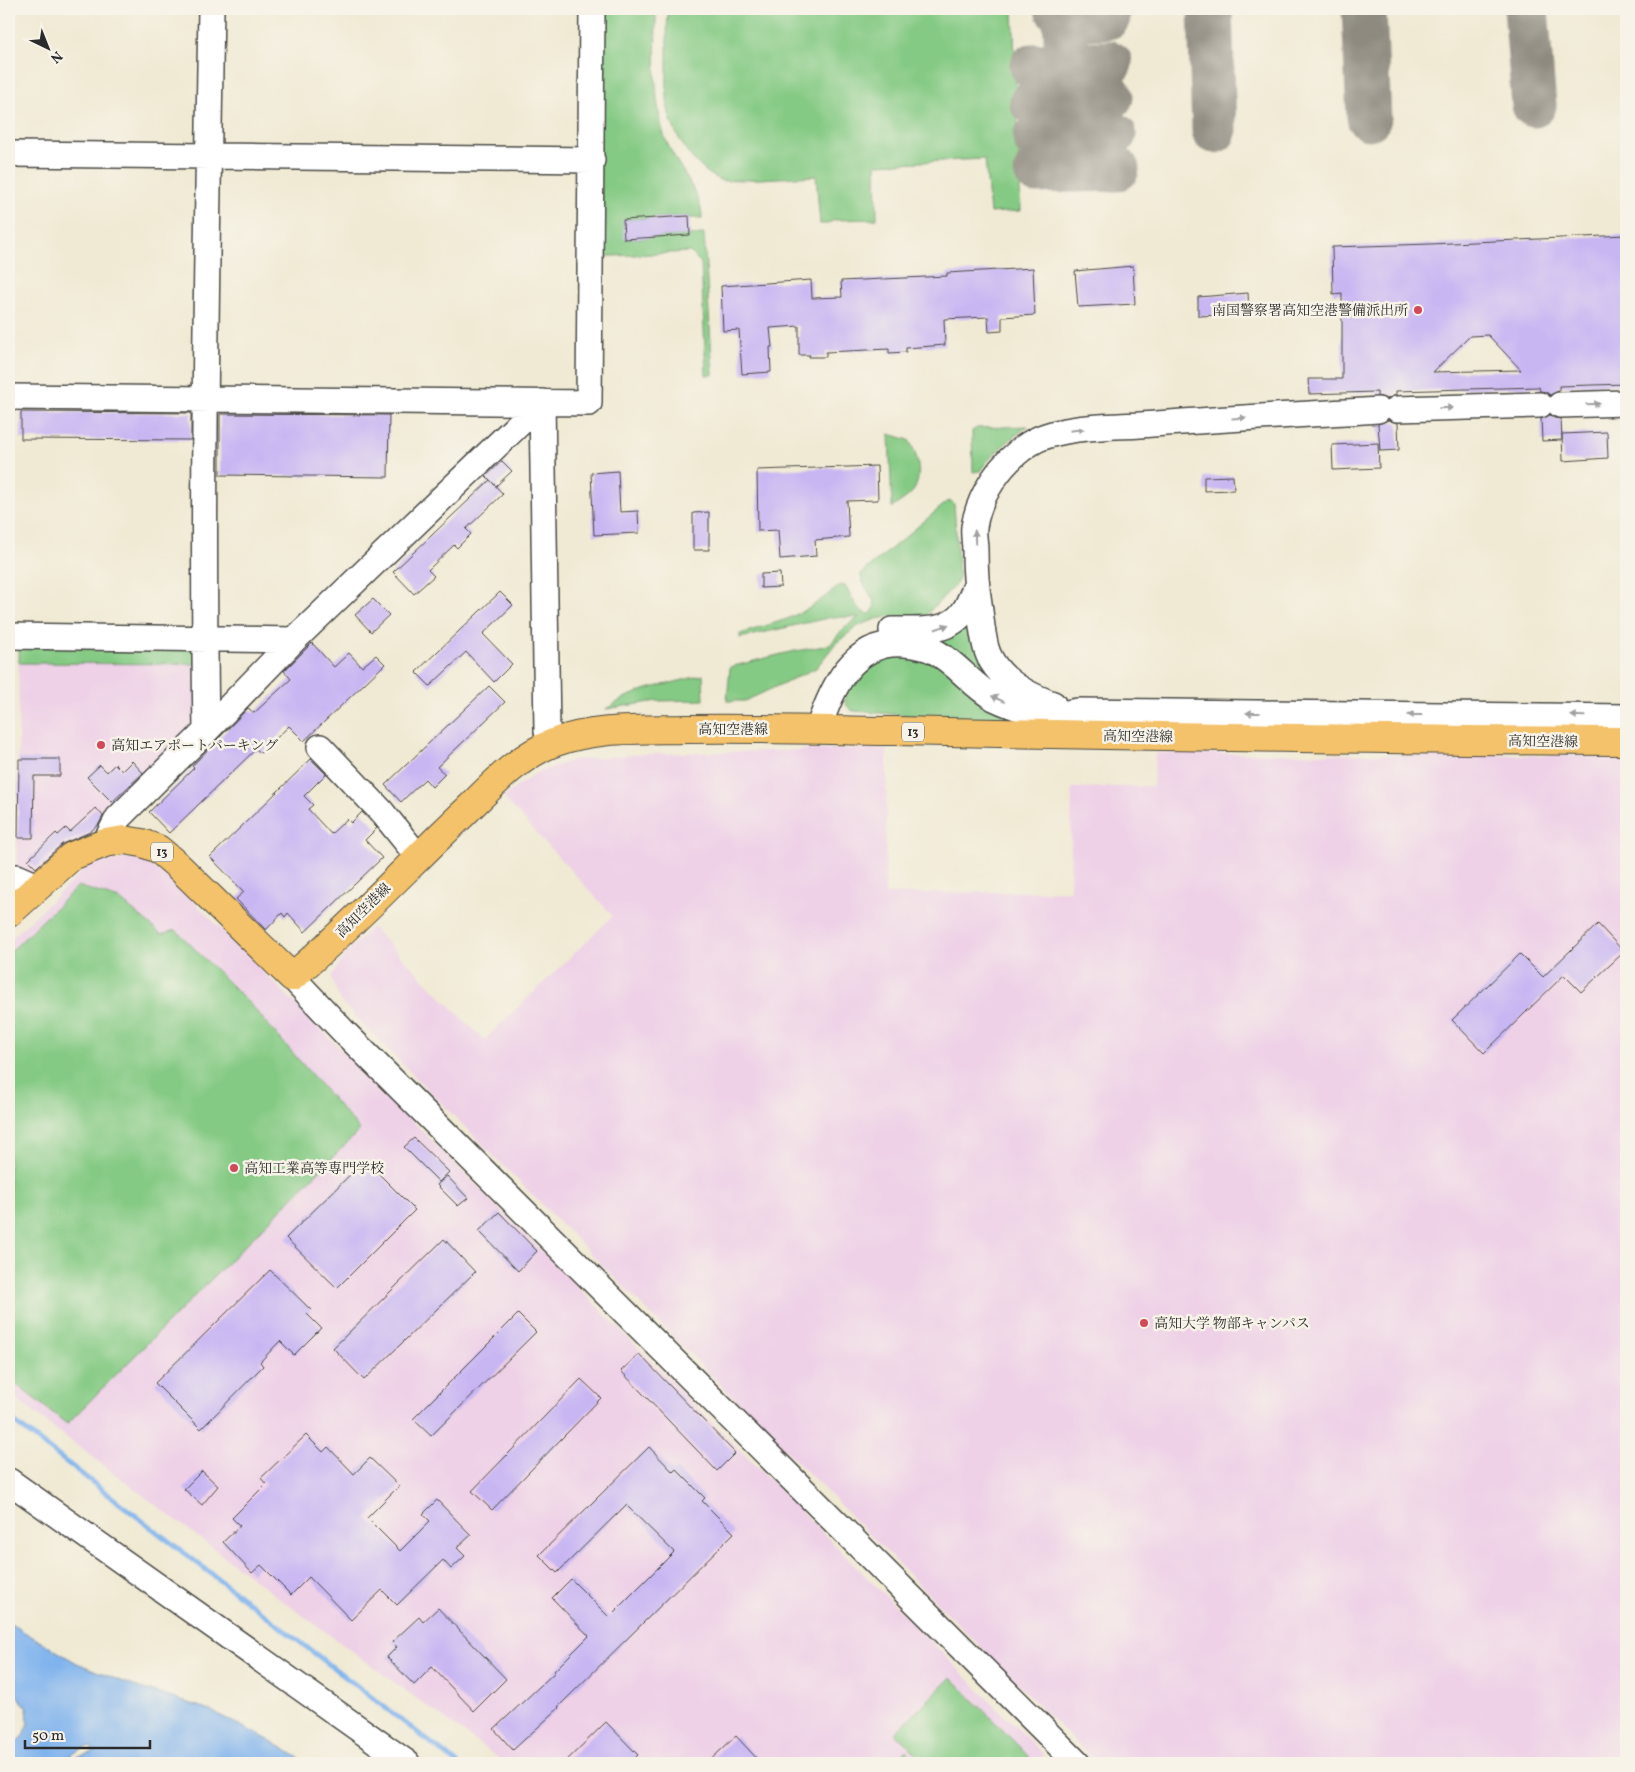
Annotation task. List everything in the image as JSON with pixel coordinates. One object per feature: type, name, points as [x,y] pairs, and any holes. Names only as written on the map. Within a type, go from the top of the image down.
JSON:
[{"type":"main road","name":"高知空港線","points":[[292,977],[502,777],[532,754],[550,744],[574,736],[634,730],[818,730],[1074,735],[1626,741]]},
{"type":"main road","name":"13","points":[[9,913],[72,856],[105,842],[124,840],[142,843],[158,848],[177,864],[292,977]]},
{"type":"street","points":[[206,731],[204,639],[211,9]]},
{"type":"street","points":[[9,397],[589,403],[592,9]]},
{"type":"street","points":[[9,154],[592,160]]},
{"type":"street","points":[[105,842],[118,818],[294,640],[542,402]]},
{"type":"street","points":[[542,402],[547,731],[550,744]]},
{"type":"street","points":[[1079,711],[1034,697],[1015,687],[1001,674],[990,659],[986,647],[976,586],[974,528],[982,500],[988,488],[1012,458],[1028,444],[1041,437],[1072,430],[1188,421],[1387,409],[1626,403]]},
{"type":"street","points":[[818,730],[816,701],[833,668],[851,649],[874,635],[891,630],[932,630],[945,627],[956,621],[976,586]]},
{"type":"street","points":[[9,636],[294,640]]},
{"type":"street","points":[[818,730],[827,702],[843,674],[867,652],[879,646],[895,643],[916,645],[933,650],[994,698],[1030,712],[1050,715],[1079,711],[1626,717]]},
{"type":"street","points":[[320,747],[382,812],[412,849],[420,854]]},
{"type":"street","points":[[9,877],[17,877],[38,886]]},
{"type":"street","points":[[292,977],[343,1032],[1077,1763]]},
{"type":"street","points":[[9,1480],[407,1763]]},
{"type":"shaded area","name":"高知エアポートパーキング","points":[[19,644],[197,645],[196,730],[50,876],[17,873]]},
{"type":"shaded area","name":"高知大学 物部キャンパス","points":[[887,748],[885,894],[1070,891],[1072,788],[1153,786],[1155,753],[1626,756],[1626,1763],[1096,1763],[340,1001],[331,977],[345,954],[372,927],[484,1040],[613,916],[503,797],[536,773],[573,760],[646,754]]},
{"type":"shaded area","name":"高知工業高等専門学校","points":[[136,857],[171,879],[1044,1755],[1036,1763],[505,1763],[287,1604],[9,1394],[9,941],[90,864]]},
{"type":"green space","points":[[599,9],[656,9],[656,88],[660,119],[668,144],[697,199],[702,218],[689,218],[689,216],[624,220],[625,239],[704,234],[713,375],[706,375],[701,263],[690,252],[595,257]]},
{"type":"green space","points":[[668,9],[1013,9],[1021,211],[990,213],[985,159],[876,164],[877,219],[834,220],[828,224],[820,224],[816,176],[722,181],[712,176],[687,151],[675,131],[668,109]]},
{"type":"green space","points":[[1028,426],[996,452],[980,471],[973,472],[972,431],[977,428]]},
{"type":"green space","points":[[889,434],[909,440],[918,464],[917,484],[914,490],[892,508]]},
{"type":"green space","points":[[951,501],[954,504],[959,578],[957,583],[926,615],[917,618],[892,616],[876,619],[858,626],[836,643],[816,668],[745,701],[727,701],[730,667],[790,652],[830,645],[842,630],[859,617],[832,617],[740,638],[740,634],[787,619],[808,609],[841,585],[845,586],[858,608],[870,614],[874,609],[873,599],[864,584],[861,574],[947,502]]},
{"type":"green space","points":[[972,617],[1006,695],[918,634]]},
{"type":"green space","points":[[19,644],[197,645],[197,664],[19,663]]},
{"type":"green space","points":[[904,653],[941,665],[1047,719],[980,721],[853,711],[846,705],[847,690],[859,675],[884,657]]},
{"type":"green space","points":[[703,675],[704,700],[657,701],[606,709],[626,697],[647,689]]},
{"type":"green space","points":[[78,886],[119,899],[161,934],[176,930],[250,1004],[360,1130],[67,1424],[9,1379],[9,953]]},
{"type":"green space","points":[[951,1677],[1033,1761],[1030,1763],[926,1763],[895,1733]]},
{"type":"green space","points":[[906,1750],[919,1763],[893,1763]]},
{"type":"water","points":[[9,1623],[77,1663],[128,1684],[207,1709],[271,1741],[307,1763],[70,1763],[76,1757],[93,1752],[91,1747],[83,1748],[66,1758],[52,1762],[9,1763],[9,1747],[24,1736],[28,1723],[27,1707],[9,1689]]},
{"type":"building","points":[[689,216],[690,235],[624,239],[623,220]]},
{"type":"building","points":[[1626,235],[1626,384],[1559,386],[1559,391],[1550,395],[1540,391],[1539,387],[1396,391],[1396,395],[1387,399],[1377,396],[1377,392],[1309,394],[1308,379],[1342,379],[1342,293],[1333,294],[1332,247]],"holes":[[[1488,335],[1521,370],[1433,372],[1470,336]]]},
{"type":"building","points":[[1133,266],[1135,304],[1078,307],[1075,271]]},
{"type":"building","points":[[1033,268],[1035,315],[1002,317],[1002,331],[989,332],[988,317],[944,319],[945,345],[906,348],[906,352],[889,353],[889,349],[826,352],[826,357],[809,357],[810,355],[799,355],[799,326],[770,328],[772,347],[770,347],[771,372],[742,374],[739,330],[723,331],[721,286],[811,280],[812,298],[842,297],[841,281],[947,276],[947,273]]},
{"type":"building","points":[[1248,293],[1249,314],[1198,316],[1198,297]]},
{"type":"building","points":[[21,412],[191,413],[191,440],[21,439]]},
{"type":"building","points":[[220,414],[389,415],[388,477],[220,475]]},
{"type":"building","points":[[1550,415],[1561,419],[1562,440],[1542,441],[1541,419]]},
{"type":"building","points":[[1388,420],[1398,423],[1399,450],[1380,451],[1378,424]]},
{"type":"building","points":[[1607,432],[1608,458],[1563,461],[1562,434]]},
{"type":"building","points":[[1378,443],[1379,468],[1333,470],[1332,445]]},
{"type":"building","points":[[502,461],[512,471],[496,486],[486,476]]},
{"type":"building","points":[[877,466],[878,500],[847,501],[849,537],[815,540],[816,556],[780,559],[778,530],[758,531],[757,470]]},
{"type":"building","points":[[618,471],[620,512],[638,511],[639,533],[594,535],[591,473]]},
{"type":"building","points":[[1233,476],[1234,490],[1204,491],[1204,477]]},
{"type":"building","points":[[490,480],[503,494],[466,529],[471,534],[457,548],[454,545],[428,570],[434,576],[414,594],[393,572]]},
{"type":"building","points":[[709,512],[709,550],[693,550],[693,513]]},
{"type":"building","points":[[780,573],[781,587],[761,588],[761,574]]},
{"type":"building","points":[[500,592],[513,605],[483,634],[512,664],[494,682],[466,652],[430,686],[416,672]]},
{"type":"building","points":[[373,599],[389,615],[371,632],[355,615]]},
{"type":"building","points":[[312,643],[334,667],[349,653],[362,667],[376,655],[385,664],[304,741],[289,726],[261,753],[256,749],[169,833],[149,812],[194,768],[192,766],[248,708],[254,713],[291,679],[284,671]]},
{"type":"building","points":[[489,686],[505,702],[437,767],[445,774],[432,787],[425,779],[401,802],[385,785]]},
{"type":"building","points":[[19,759],[60,759],[60,776],[34,776],[33,838],[18,838]]},
{"type":"building","points":[[311,759],[326,774],[304,796],[313,805],[308,809],[331,834],[347,819],[351,823],[362,812],[377,828],[365,840],[382,858],[305,932],[288,913],[285,917],[282,913],[266,930],[236,899],[244,892],[210,857]]},
{"type":"building","points":[[132,761],[143,773],[112,802],[87,777],[100,765],[107,772],[115,764],[122,771]]},
{"type":"building","points":[[96,808],[103,816],[99,824],[90,832],[62,844],[36,868],[28,860],[56,833],[58,835],[66,828],[70,832]]},
{"type":"building","points":[[1598,924],[1624,952],[1581,992],[1564,975],[1484,1053],[1452,1020],[1520,954],[1543,977]]},
{"type":"building","points":[[414,1138],[449,1172],[439,1182],[404,1147]]},
{"type":"building","points":[[365,1160],[415,1210],[337,1288],[286,1238]]},
{"type":"building","points":[[447,1176],[468,1198],[458,1206],[437,1185]]},
{"type":"building","points":[[499,1212],[537,1251],[518,1271],[479,1231]]},
{"type":"building","points":[[444,1239],[475,1272],[364,1380],[333,1348]]},
{"type":"building","points":[[270,1270],[311,1310],[307,1314],[321,1328],[294,1355],[280,1341],[260,1362],[263,1366],[201,1429],[155,1383]]},
{"type":"building","points":[[518,1314],[536,1332],[431,1436],[413,1419]]},
{"type":"building","points":[[639,1354],[735,1453],[717,1471],[621,1371]]},
{"type":"building","points":[[581,1379],[601,1398],[492,1510],[472,1491]]},
{"type":"building","points":[[306,1435],[323,1452],[328,1447],[354,1474],[370,1458],[399,1486],[367,1518],[400,1551],[430,1521],[423,1514],[437,1500],[471,1535],[457,1548],[465,1556],[451,1569],[443,1560],[397,1605],[382,1590],[351,1620],[309,1577],[291,1595],[261,1565],[252,1573],[223,1542],[240,1526],[232,1518],[266,1484],[261,1478]]},
{"type":"building","points":[[649,1447],[673,1472],[676,1469],[705,1498],[702,1501],[734,1533],[559,1708],[513,1750],[494,1729],[555,1672],[589,1636],[552,1598],[571,1579],[609,1617],[674,1552],[626,1505],[557,1573],[539,1555]]},
{"type":"building","points":[[202,1471],[218,1486],[202,1505],[184,1489]]},
{"type":"building","points":[[438,1608],[506,1679],[474,1711],[432,1667],[414,1685],[387,1657],[397,1647],[392,1642],[419,1617],[423,1622]]},
{"type":"building","points":[[606,1722],[638,1755],[630,1763],[564,1763]]},
{"type":"building","points":[[736,1736],[761,1763],[707,1763]]},
{"type":"waterway","points":[[9,1418],[457,1763]]},
{"type":"taxiway","points":[[1057,9],[1065,19],[1073,170]]},
{"type":"taxiway","points":[[1210,9],[1214,131]]},
{"type":"taxiway","points":[[1364,9],[1369,118]]},
{"type":"taxiway","points":[[1526,9],[1534,105]]},
{"type":"taxiway","points":[[1065,19],[1108,17]]},
{"type":"taxiway","points":[[1032,66],[1110,63]]},
{"type":"taxiway","points":[[1032,102],[1111,97]]},
{"type":"taxiway","points":[[1035,138],[1114,134]]},
{"type":"taxiway","points":[[1036,171],[1117,169]]},
{"type":"place","name":"南国警察署高知空港警備派出所","points":[[1418,310]]},
{"type":"place","name":"高知エアポートパーキング","points":[[101,745]]},
{"type":"place","name":"高知工業高等専門学校","points":[[234,1168]]},
{"type":"place","name":"高知大学 物部キャンパス","points":[[1144,1323]]}]
